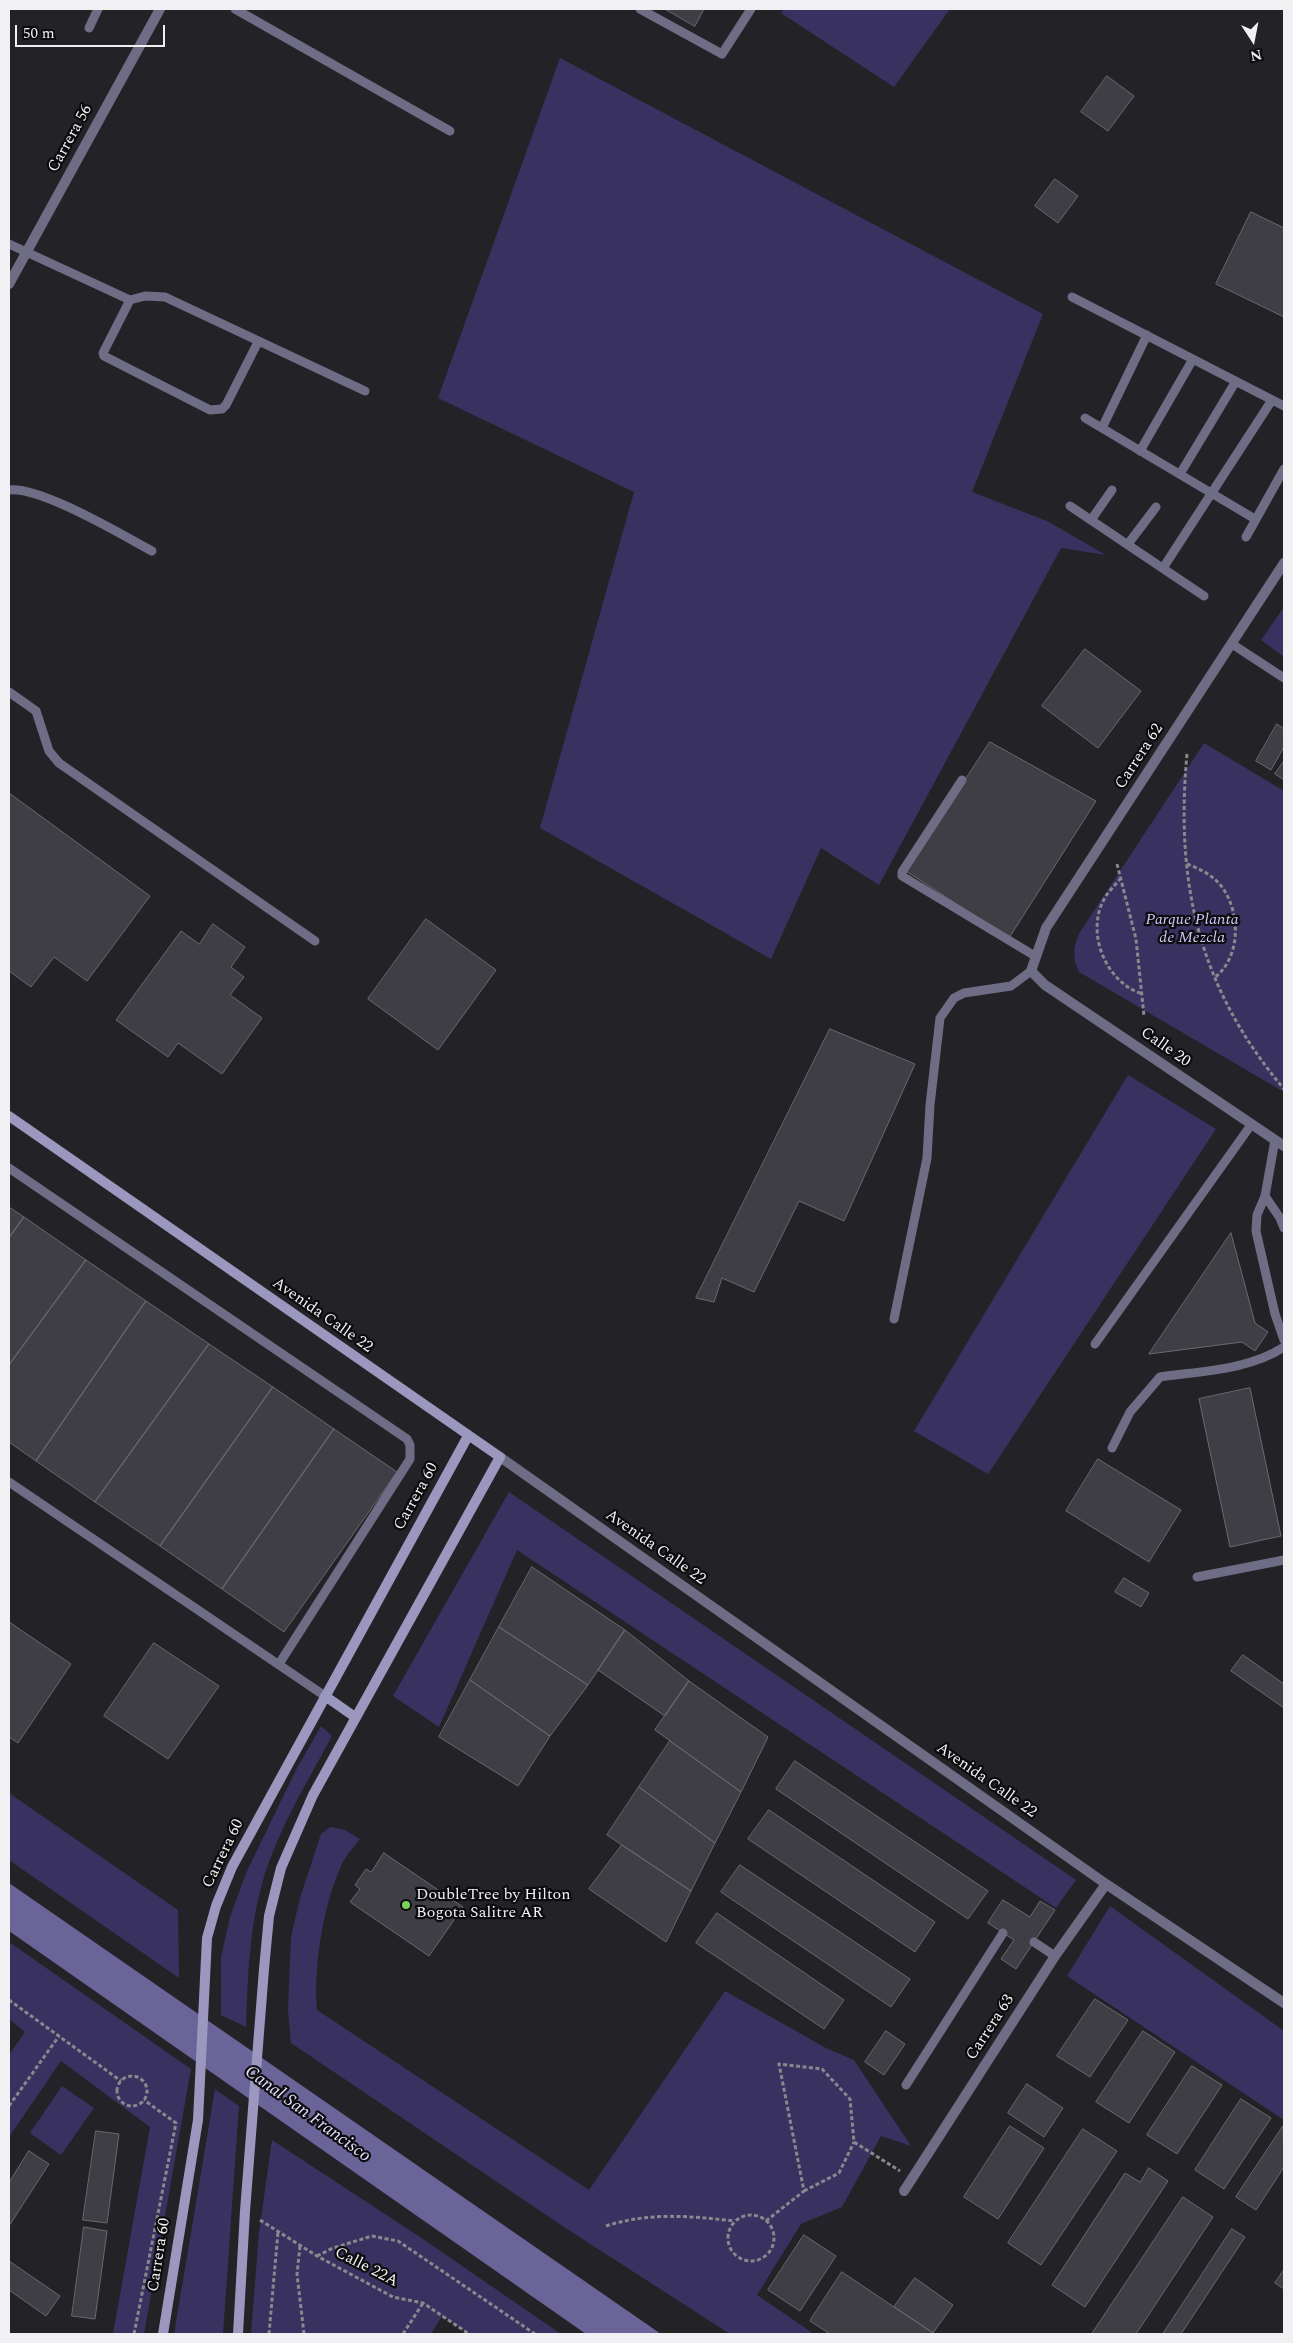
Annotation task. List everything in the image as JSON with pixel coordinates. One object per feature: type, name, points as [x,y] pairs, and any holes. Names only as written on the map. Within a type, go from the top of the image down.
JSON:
[{"type":"street","name":"Carrera 56","points":[[9,284],[160,9]]},
{"type":"street","name":"Carrera 62","points":[[1031,971],[1046,928],[1284,563]]},
{"type":"street","name":"Calle 20","points":[[1031,971],[1045,984],[1280,1143]]},
{"type":"street","name":"Avenida Calle 22","points":[[9,1116],[500,1457],[1106,1884],[1284,2003]]},
{"type":"street","name":"Carrera 60","points":[[163,2334],[198,2120],[207,1938],[216,1906],[228,1874],[468,1436]]},
{"type":"street","points":[[238,2334],[260,2020],[270,1916],[281,1868],[313,1795],[500,1457]]},
{"type":"street","points":[[324,1696],[355,1717]]},
{"type":"street","name":"Carrera 63","points":[[904,2191],[1055,1956],[1106,1884]]},
{"type":"lane","points":[[89,28],[98,9]]},
{"type":"lane","points":[[235,9],[450,131]]},
{"type":"lane","points":[[640,9],[722,54],[751,9]]},
{"type":"lane","points":[[9,244],[130,300],[145,296],[165,297],[365,391]]},
{"type":"lane","points":[[1072,296],[1284,406]]},
{"type":"lane","points":[[130,300],[103,353],[106,359],[210,410],[222,410],[226,405],[258,342]]},
{"type":"lane","points":[[1102,428],[1147,335]]},
{"type":"lane","points":[[1140,451],[1193,359]]},
{"type":"lane","points":[[1180,474],[1236,381]]},
{"type":"lane","points":[[1163,568],[1272,400]]},
{"type":"lane","points":[[1085,418],[1255,519]]},
{"type":"lane","points":[[1246,537],[1284,470]]},
{"type":"lane","points":[[9,490],[26,491],[46,497],[152,551]]},
{"type":"lane","points":[[1091,520],[1112,490]]},
{"type":"lane","points":[[1070,506],[1204,596]]},
{"type":"lane","points":[[1128,544],[1156,507]]},
{"type":"lane","points":[[1232,644],[1284,678]]},
{"type":"lane","points":[[9,692],[36,711],[49,751],[59,763],[315,941]]},
{"type":"lane","points":[[962,780],[902,872],[902,876],[1035,956]]},
{"type":"lane","points":[[894,1319],[928,1158],[930,1105],[940,1018],[954,998],[964,993],[1011,986],[1031,971]]},
{"type":"lane","points":[[1095,1344],[1251,1125]]},
{"type":"lane","points":[[1280,1143],[1265,1196],[1257,1214],[1256,1231],[1275,1314],[1284,1340]]},
{"type":"lane","points":[[9,1168],[407,1439],[410,1445],[410,1459],[278,1664]]},
{"type":"lane","points":[[1265,1196],[1280,1218],[1284,1228]]},
{"type":"lane","points":[[1112,1448],[1130,1412],[1160,1377],[1230,1367],[1274,1354],[1284,1347]]},
{"type":"lane","points":[[9,1482],[324,1696]]},
{"type":"lane","points":[[1198,1577],[1284,1560]]},
{"type":"lane","points":[[906,2084],[1003,1933]]},
{"type":"lane","points":[[1034,1942],[1055,1956]]},
{"type":"path","points":[[1187,754],[1184,828],[1186,863],[1198,931],[1214,978],[1247,1038],[1284,1089]]},
{"type":"path","points":[[1186,863],[1204,871],[1222,887],[1233,908],[1236,931],[1232,954],[1220,974],[1214,978]]},
{"type":"path","points":[[1117,864],[1136,939],[1144,1016]]},
{"type":"path","points":[[1121,878],[1105,897],[1098,918],[1098,940],[1105,961],[1118,979],[1136,992],[1143,994]]},
{"type":"path","points":[[9,2000],[121,2081]]},
{"type":"path","points":[[9,2106],[59,2036]]},
{"type":"path","points":[[766,2220],[804,2191],[840,2173],[854,2142],[850,2099],[822,2069],[778,2064],[804,2191]]},
{"type":"path","points":[[130,2076],[135,2076],[144,2081],[147,2090],[144,2100],[137,2105],[123,2103],[118,2095],[121,2081],[130,2076]]},
{"type":"path","points":[[134,2334],[176,2123],[144,2100]]},
{"type":"path","points":[[854,2142],[912,2178]]},
{"type":"path","points":[[754,2215],[766,2220],[774,2234],[773,2242],[766,2256],[751,2262],[736,2256],[728,2243],[727,2236],[735,2222],[740,2217],[754,2215]]},
{"type":"path","points":[[606,2226],[629,2218],[652,2216],[689,2216],[735,2222]]},
{"type":"path","name":"Calle 22A","points":[[255,2217],[317,2256],[393,2297],[423,2303],[469,2334]]},
{"type":"path","points":[[269,2334],[278,2232]]},
{"type":"path","points":[[317,2256],[333,2248],[372,2236],[398,2241],[535,2334]]},
{"type":"path","points":[[300,2246],[297,2274],[304,2334]]},
{"type":"path","points":[[403,2334],[423,2303]]},
{"type":"green space","points":[[784,9],[950,9],[894,87],[781,13]]},
{"type":"green space","points":[[560,58],[1043,314],[972,492],[1047,521],[1106,555],[1061,548],[879,885],[821,848],[771,959],[540,828],[634,492],[438,398]]},
{"type":"green space","points":[[1284,607],[1284,657],[1261,640]]},
{"type":"green space","name":"Parque Planta de Mezcla","points":[[1204,743],[1284,791],[1284,1092],[1079,972],[1075,961],[1075,947],[1080,932]]},
{"type":"green space","points":[[1128,1075],[1216,1129],[988,1474],[914,1431]]},
{"type":"green space","points":[[509,1492],[1076,1880],[1056,1908],[517,1550],[439,1727],[393,1696]]},
{"type":"green space","points":[[321,1726],[332,1736],[278,1839],[259,1896],[249,1961],[246,2027],[221,2015],[221,1957],[230,1917],[247,1871],[296,1770]]},
{"type":"green space","points":[[9,1793],[178,1910],[179,1978],[9,1860]]},
{"type":"green space","points":[[330,1827],[345,1830],[360,1839],[342,1864],[325,1916],[318,1955],[317,2010],[589,2190],[725,1991],[826,2048],[854,2060],[911,2146],[881,2136],[842,2207],[801,2224],[757,2295],[814,2334],[730,2334],[564,2227],[291,2043],[288,2010],[291,1937],[300,1898],[321,1834]]},
{"type":"green space","points":[[1110,1906],[1284,2031],[1284,2120],[1067,1976]]},
{"type":"green space","points":[[9,1942],[191,2069],[144,2334],[113,2334],[150,2127],[61,2061],[9,2137],[9,2055],[25,2032],[9,2019]]},
{"type":"green space","points":[[62,2086],[94,2108],[61,2155],[30,2133]]},
{"type":"green space","points":[[215,2089],[239,2106],[223,2334],[174,2334]]},
{"type":"green space","points":[[272,2140],[420,2237],[561,2334],[469,2334],[442,2316],[431,2334],[251,2334],[259,2232]]},
{"type":"water","name":"Canal San Francisco","points":[[9,1883],[661,2334],[586,2334],[9,1931]]},
{"type":"building","points":[[665,9],[704,9],[695,26]]},
{"type":"building","points":[[1107,76],[1134,96],[1108,131],[1081,112]]},
{"type":"building","points":[[1055,179],[1078,196],[1058,223],[1035,206]]},
{"type":"building","points":[[1251,212],[1284,228],[1284,317],[1216,284]]},
{"type":"building","points":[[1085,649],[1141,691],[1098,748],[1042,706]]},
{"type":"building","points":[[1277,724],[1284,729],[1284,747],[1271,770],[1256,761]]},
{"type":"building","points":[[990,742],[1096,801],[1009,938],[906,871]]},
{"type":"building","points":[[1284,761],[1284,780],[1275,774]]},
{"type":"building","points":[[9,793],[150,896],[87,981],[54,957],[31,987],[9,971]]},
{"type":"building","points":[[426,919],[496,970],[438,1050],[368,999]]},
{"type":"building","points":[[213,924],[245,947],[231,967],[244,977],[230,995],[262,1018],[222,1074],[178,1043],[168,1057],[116,1020],[181,931],[199,944]]},
{"type":"building","points":[[830,1029],[915,1064],[844,1221],[799,1201],[754,1292],[722,1278],[714,1302],[696,1298]]},
{"type":"building","points":[[9,1207],[24,1217],[9,1238]]},
{"type":"building","points":[[24,1217],[86,1260],[9,1365],[9,1238]]},
{"type":"building","points":[[1231,1233],[1255,1323],[1268,1332],[1255,1351],[1242,1342],[1149,1354]]},
{"type":"building","points":[[86,1260],[146,1301],[36,1461],[9,1442],[9,1365]]},
{"type":"building","points":[[146,1301],[209,1344],[95,1502],[36,1461]]},
{"type":"building","points":[[209,1344],[273,1387],[160,1546],[95,1502]]},
{"type":"building","points":[[273,1387],[334,1429],[222,1589],[160,1546]]},
{"type":"building","points":[[1250,1388],[1281,1536],[1230,1547],[1199,1399]]},
{"type":"building","points":[[334,1429],[397,1472],[284,1632],[222,1589]]},
{"type":"building","points":[[1098,1459],[1181,1510],[1149,1562],[1066,1511]]},
{"type":"building","points":[[532,1567],[625,1630],[588,1685],[499,1627]]},
{"type":"building","points":[[1124,1578],[1149,1593],[1141,1607],[1115,1592]]},
{"type":"building","points":[[9,1622],[71,1664],[18,1743],[9,1737]]},
{"type":"building","points":[[499,1627],[588,1685],[550,1736],[470,1680]]},
{"type":"building","points":[[625,1630],[689,1681],[665,1716],[598,1670]]},
{"type":"building","points":[[154,1643],[219,1686],[168,1759],[104,1716]]},
{"type":"building","points":[[1243,1655],[1284,1684],[1284,1708],[1231,1671]]},
{"type":"building","points":[[470,1680],[550,1736],[518,1786],[439,1737]]},
{"type":"building","points":[[689,1681],[768,1737],[741,1792],[655,1730]]},
{"type":"building","points":[[670,1741],[741,1792],[715,1843],[639,1787]]},
{"type":"building","points":[[795,1761],[988,1891],[968,1919],[776,1789]]},
{"type":"building","points":[[639,1787],[715,1843],[691,1891],[607,1835]]},
{"type":"building","points":[[769,1810],[935,1922],[915,1952],[748,1839]]},
{"type":"building","points":[[622,1845],[691,1891],[666,1942],[589,1889]]},
{"type":"building","name":"DoubleTree by Hilton Bogota Salitre AR","points":[[384,1853],[463,1907],[429,1956],[350,1902],[360,1889],[355,1885],[366,1869],[371,1872]]},
{"type":"building","points":[[740,1865],[910,1979],[891,2007],[721,1892]]},
{"type":"building","points":[[1003,1900],[1030,1917],[1040,1901],[1055,1910],[1016,1969],[1001,1959],[1014,1940],[988,1923]]},
{"type":"building","points":[[717,1913],[844,2000],[824,2029],[696,1943]]},
{"type":"building","points":[[1095,1999],[1128,2020],[1090,2077],[1057,2056]]},
{"type":"building","points":[[886,2031],[905,2044],[884,2075],[865,2062]]},
{"type":"building","points":[[1143,2031],[1175,2052],[1129,2123],[1096,2102]]},
{"type":"building","points":[[1192,2066],[1222,2085],[1177,2154],[1147,2135]]},
{"type":"building","points":[[1027,2084],[1063,2108],[1044,2137],[1008,2113]]},
{"type":"building","points":[[1241,2099],[1271,2118],[1224,2189],[1195,2170]]},
{"type":"building","points":[[1010,2126],[1044,2148],[998,2219],[964,2197]]},
{"type":"building","points":[[1283,2126],[1284,2167],[1256,2210],[1236,2197]]},
{"type":"building","points":[[1083,2129],[1117,2151],[1041,2265],[1008,2243]]},
{"type":"building","points":[[96,2131],[119,2134],[107,2223],[83,2220]]},
{"type":"building","points":[[29,2151],[49,2164],[9,2226],[9,2183]]},
{"type":"building","points":[[1149,2168],[1168,2181],[1085,2307],[1052,2285],[1125,2173],[1140,2182]]},
{"type":"building","points":[[1183,2197],[1213,2217],[1136,2334],[1092,2334]]},
{"type":"building","points":[[84,2227],[107,2231],[95,2319],[72,2316]]},
{"type":"building","points":[[1232,2229],[1245,2237],[1181,2334],[1163,2334]]},
{"type":"building","points":[[804,2235],[836,2256],[800,2311],[768,2290]]},
{"type":"building","points":[[9,2261],[60,2296],[46,2316],[9,2290]]},
{"type":"building","points":[[1284,2270],[1284,2289],[1275,2283]]},
{"type":"building","points":[[842,2272],[935,2334],[830,2334],[810,2321]]},
{"type":"building","points":[[915,2278],[953,2305],[933,2333],[894,2307]]},
{"type":"place","name":"DoubleTree by Hilton Bogota Salitre AR","points":[[406,1905]]}]
